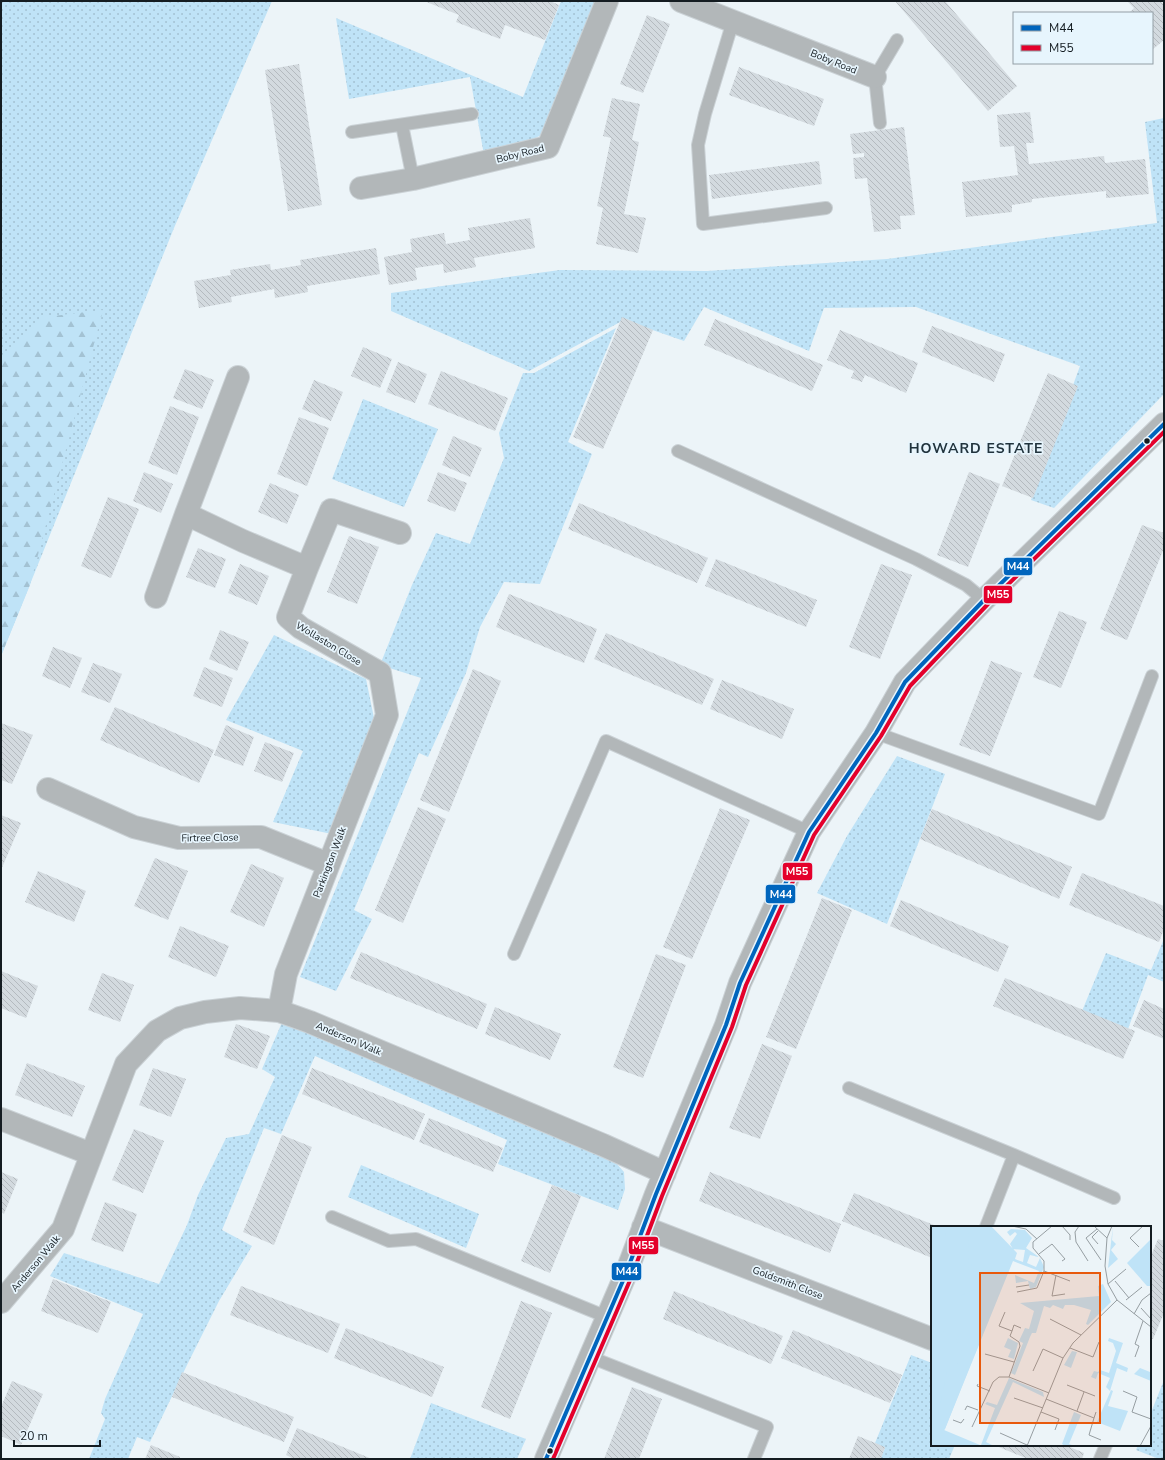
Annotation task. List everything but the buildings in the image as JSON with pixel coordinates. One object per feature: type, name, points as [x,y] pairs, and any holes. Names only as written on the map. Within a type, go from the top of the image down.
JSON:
[{"type":"street","name":"Boby Road","points":[[361,188],[413,179],[548,147],[607,1]]},
{"type":"street","name":"Boby Road","points":[[681,1],[875,77]]},
{"type":"street","points":[[156,597],[238,377]]},
{"type":"street","points":[[546,1459],[625,1276],[643,1227],[726,1025],[740,983],[809,832],[876,733],[905,682],[984,600],[1164,424]]},
{"type":"street","name":"Wollaston Close","points":[[387,716],[380,674],[301,628],[288,617],[332,510],[400,533]]},
{"type":"street","points":[[186,514],[243,541],[307,568]]},
{"type":"street","name":"Parkington Walk","points":[[279,1011],[286,974],[387,716]]},
{"type":"street","name":"Firtree Close","points":[[48,789],[134,827],[179,838],[261,837],[328,864]]},
{"type":"street","name":"Anderson Walk","points":[[1,1302],[63,1229],[126,1064],[157,1031],[180,1018],[205,1012],[240,1008],[279,1011],[310,1022],[603,1145],[665,1173]]},
{"type":"street","points":[[1,1119],[91,1154]]},
{"type":"street","name":"Goldsmith Close","points":[[643,1227],[931,1339]]},
{"type":"lane","points":[[733,21],[705,114],[698,145],[703,224],[826,208]]},
{"type":"lane","points":[[880,123],[875,77],[897,40]]},
{"type":"lane","points":[[352,132],[472,114]]},
{"type":"lane","points":[[402,125],[413,179]]},
{"type":"lane","points":[[678,451],[916,558],[966,585],[984,600]]},
{"type":"lane","points":[[876,733],[1098,814],[1152,676]]},
{"type":"lane","points":[[514,954],[606,741],[809,832]]},
{"type":"lane","points":[[849,1088],[1014,1155],[1114,1198]]},
{"type":"lane","points":[[986,1226],[1014,1155]]},
{"type":"lane","points":[[332,1217],[389,1241],[416,1239],[607,1316]]},
{"type":"lane","points":[[590,1357],[767,1427],[754,1459]]},
{"type":"lane","points":[[1100,1459],[1106,1446]]},
{"type":"green space","points":[[1,1],[272,1],[174,228],[1,656]]},
{"type":"green space","points":[[561,1],[598,1],[547,132],[520,146],[484,155],[470,77],[349,99],[336,18],[523,97]]},
{"type":"green space","points":[[1164,118],[1164,394],[1054,508],[1031,500],[1080,366],[916,307],[824,308],[809,351],[704,307],[684,341],[624,320],[529,371],[391,311],[391,293],[560,270],[707,271],[887,259],[1157,223],[1145,122]]},
{"type":"green space","points":[[103,310],[30,585],[1,656],[1,356],[45,317]]},
{"type":"green space","points":[[616,328],[568,442],[592,454],[540,584],[504,582],[480,627],[466,673],[428,757],[419,753],[354,910],[372,919],[336,991],[300,977],[421,678],[380,665],[412,585],[436,533],[470,544],[504,458],[499,433],[523,373],[534,373]]},
{"type":"green space","points":[[363,399],[438,429],[404,507],[332,479]]},
{"type":"green space","points":[[274,635],[366,679],[374,718],[332,834],[273,822],[303,751],[226,720]]},
{"type":"green space","points":[[897,756],[945,774],[887,924],[817,893],[847,836]]},
{"type":"green space","points":[[1163,941],[1164,982],[1148,975],[1128,1029],[1082,1011],[1106,953],[1151,970]]},
{"type":"green space","points":[[283,1020],[609,1155],[624,1172],[625,1189],[618,1210],[498,1164],[507,1140],[315,1056],[281,1134],[264,1128],[222,1230],[252,1246],[219,1301],[150,1442],[137,1437],[128,1459],[89,1459],[105,1419],[101,1413],[105,1399],[143,1314],[50,1276],[64,1253],[159,1284],[187,1225],[198,1195],[226,1138],[249,1134],[275,1077],[262,1069]]},
{"type":"green space","points":[[361,1165],[479,1214],[466,1248],[348,1197]]},
{"type":"green space","points":[[911,1355],[931,1363],[931,1446],[955,1446],[949,1459],[880,1459],[885,1448],[875,1443]]},
{"type":"green space","points":[[1164,1380],[1164,1459],[1159,1459],[1136,1450],[1138,1446],[1151,1446],[1151,1412]]},
{"type":"green space","points":[[431,1403],[526,1439],[517,1459],[410,1459]]},
{"type":"transit line","name":"M44","points":[[546,1459],[625,1276],[656,1194],[726,1025],[740,983],[809,832],[876,733],[905,682],[984,600],[1164,424]]},
{"type":"transit line","name":"M55","points":[[553,1459],[631,1278],[662,1196],[732,1027],[746,985],[814,835],[881,736],[910,686],[988,604],[1164,432]]},
{"type":"district","name":"HOWARD ESTATE","points":[[976,448]]}]
